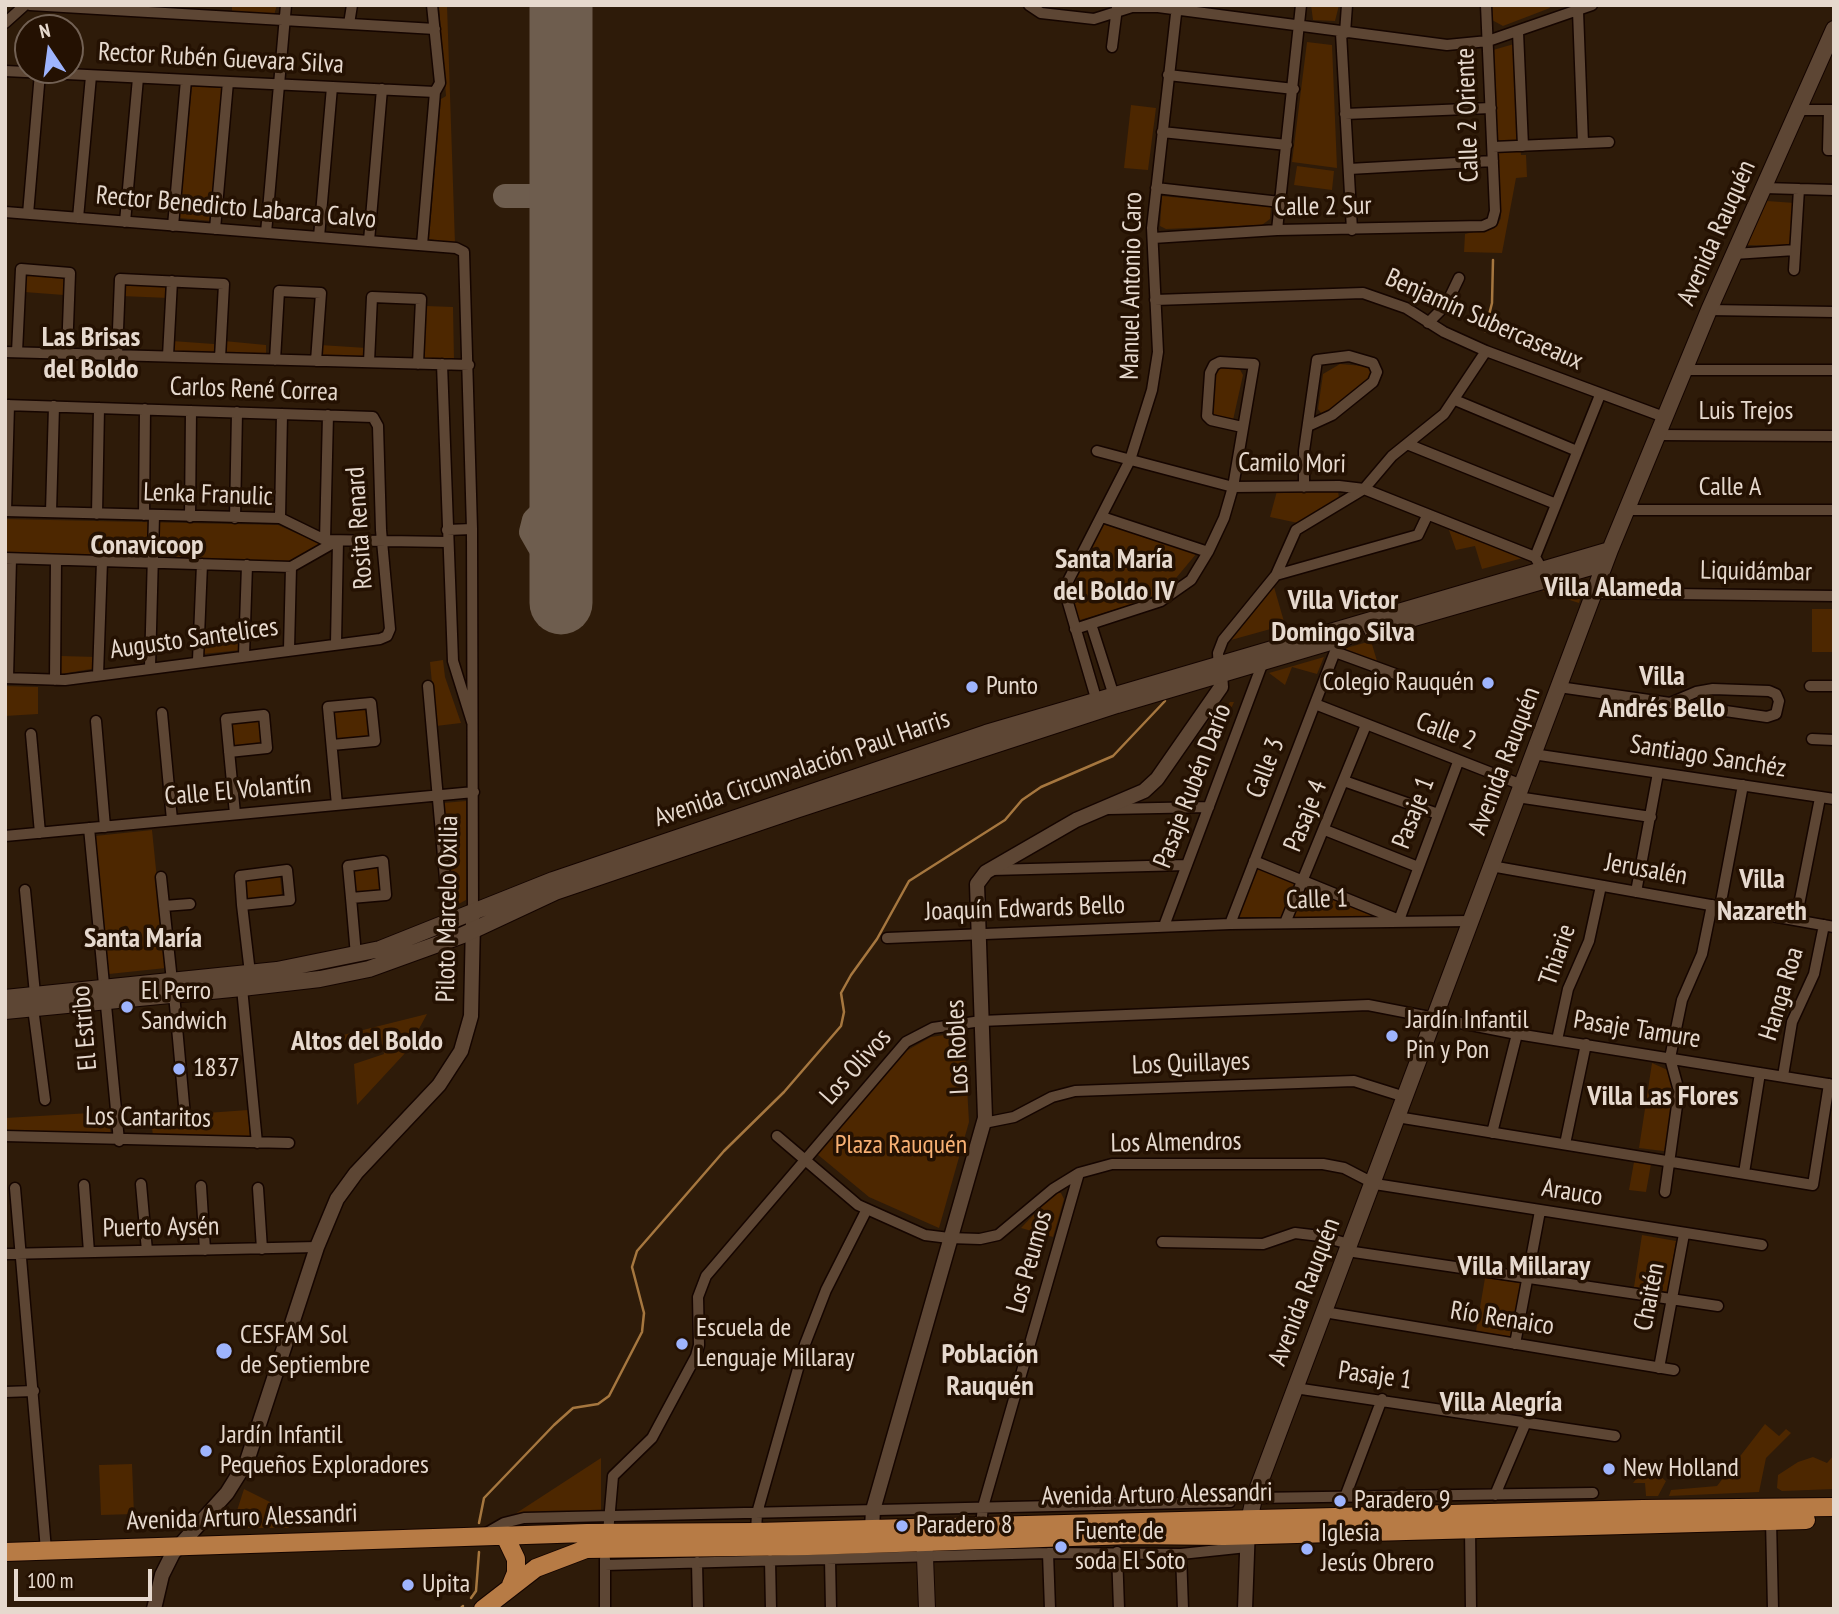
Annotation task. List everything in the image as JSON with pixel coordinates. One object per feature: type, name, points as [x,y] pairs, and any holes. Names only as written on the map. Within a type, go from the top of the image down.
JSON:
[{"type":"main road","name":"Avenida Rauquén","points":[[1248,1534],[1254,1498],[1608,556],[1709,310],[1834,29]]},
{"type":"main road","name":"Avenida Circunvalación Paul Harris","points":[[1219,669],[1263,662],[1339,640],[1542,569],[1608,556]]},
{"type":"main road","name":"Avenida Circunvalación Paul Harris","points":[[5,998],[34,1001],[173,988],[242,988],[320,979],[369,968],[474,931],[555,892],[1115,699],[1219,669],[1339,640]]},
{"type":"main road","name":"Avenida Circunvalación Paul Harris","points":[[173,988],[356,955],[449,923],[545,883],[807,791],[1098,705]]},
{"type":"main road","name":"Avenida Circunvalación Paul Harris","points":[[5,1011],[34,1001]]},
{"type":"main road","name":"Avenida Arturo Alessandri","points":[[483,1609],[511,1585],[548,1562],[607,1541],[756,1532],[873,1519],[925,1542],[982,1516],[1248,1534],[1630,1509],[1834,1507]]},
{"type":"main road","name":"Avenida Arturo Alessandri","points":[[5,1552],[481,1536],[607,1541],[925,1542],[1834,1519]]},
{"type":"main road","points":[[505,1536],[516,1559],[516,1573],[511,1585]]},
{"type":"main road","points":[[925,1542],[927,1609]]},
{"type":"street","points":[[5,23],[28,5],[161,10],[435,29]]},
{"type":"street","points":[[266,233],[286,5]]},
{"type":"street","points":[[349,24],[352,5]]},
{"type":"street","points":[[422,245],[435,92],[440,79],[432,5]]},
{"type":"street","points":[[1029,5],[1041,13],[1054,10],[1094,19],[1117,9],[1141,6],[1177,8],[1298,28],[1447,45],[1488,41],[1591,5]]},
{"type":"street","points":[[1277,230],[1301,5]]},
{"type":"street","points":[[1347,5],[1343,33],[1352,230]]},
{"type":"street","name":"Calle 2 Oriente","points":[[1486,5],[1495,211],[1492,222]]},
{"type":"street","name":"Manuel Antonio Caro","points":[[1098,705],[1065,595],[1065,583],[1130,460],[1152,390],[1158,352],[1153,238],[1156,188],[1177,8]]},
{"type":"street","points":[[1112,47],[1117,9]]},
{"type":"street","points":[[1578,11],[1583,143]]},
{"type":"street","points":[[1518,32],[1523,146]]},
{"type":"street","points":[[1168,75],[1294,89]]},
{"type":"street","name":"Rector Rubén Guevara Silva","points":[[84,76],[435,92]]},
{"type":"street","points":[[78,218],[91,76]]},
{"type":"street","points":[[125,222],[138,78]]},
{"type":"street","points":[[173,226],[186,80]]},
{"type":"street","points":[[215,229],[228,82]]},
{"type":"street","points":[[28,214],[39,84]]},
{"type":"street","points":[[319,237],[332,87]]},
{"type":"street","points":[[369,241],[382,89]]},
{"type":"street","points":[[1345,114],[1491,108]]},
{"type":"street","points":[[1798,110],[1832,110],[1828,150],[1834,150]]},
{"type":"street","points":[[1162,132],[1287,145]]},
{"type":"street","points":[[1493,147],[1609,142]]},
{"type":"street","points":[[1349,169],[1493,161]]},
{"type":"street","points":[[1156,188],[1280,202]]},
{"type":"street","points":[[1764,188],[1834,190]]},
{"type":"street","points":[[1794,270],[1799,189]]},
{"type":"street","name":"Rector Benedicto Labarca Calvo","points":[[5,212],[463,250]]},
{"type":"street","name":"Calle 2 Sur","points":[[1153,238],[1277,230],[1483,226],[1492,222]]},
{"type":"street","name":"Piloto Marcelo Oxilia","points":[[154,1609],[164,1567],[177,1547],[227,1493],[247,1461],[317,1247],[333,1208],[349,1182],[439,1085],[461,1051],[471,1016],[475,731],[466,258],[463,250]]},
{"type":"street","points":[[1734,254],[1795,250]]},
{"type":"street","points":[[17,352],[21,270],[70,273],[66,353]]},
{"type":"street","points":[[1428,323],[1446,305],[1460,278]]},
{"type":"street","points":[[117,355],[120,279],[224,284],[220,358]]},
{"type":"street","points":[[168,356],[172,281]]},
{"type":"street","points":[[275,360],[279,291],[321,293],[316,361]]},
{"type":"street","name":"Benjamín Subercaseaux","points":[[1155,300],[1363,293],[1398,304],[1428,323],[1486,351],[1664,417]]},
{"type":"street","points":[[369,362],[372,297],[421,299],[418,364]]},
{"type":"street","points":[[1709,310],[1834,312]]},
{"type":"street","points":[[990,870],[1076,820],[1108,809],[1144,791],[1157,779],[1221,687],[1219,669],[1223,640],[1276,575],[1296,530],[1364,489],[1379,469],[1444,414],[1486,351]]},
{"type":"street","points":[[5,352],[468,365]]},
{"type":"street","points":[[1304,487],[1308,426],[1317,360],[1339,356],[1360,358],[1373,363],[1377,376],[1339,411],[1308,426]]},
{"type":"street","points":[[1075,629],[1161,601],[1191,580],[1208,552],[1224,518],[1233,487],[1254,364],[1220,362],[1214,365],[1210,373],[1206,405],[1208,419],[1242,427]]},
{"type":"street","name":"Piloto Marcelo Oxilia","points":[[442,365],[453,662],[475,731]]},
{"type":"street","points":[[1684,370],[1834,370]]},
{"type":"street","points":[[1542,569],[1556,503],[1600,395]]},
{"type":"street","points":[[1455,400],[1577,451]]},
{"type":"street","points":[[5,511],[7,405]]},
{"type":"street","name":"Carlos René Correa","points":[[7,405],[368,415],[374,418]]},
{"type":"street","points":[[51,512],[54,407]]},
{"type":"street","points":[[97,514],[99,408]]},
{"type":"street","points":[[145,409],[151,563],[150,667]]},
{"type":"street","points":[[190,517],[191,411]]},
{"type":"street","points":[[235,518],[237,412]]},
{"type":"street","points":[[280,518],[282,414]]},
{"type":"street","points":[[324,540],[327,415]]},
{"type":"street","name":"Rosita Renard","points":[[374,418],[377,426],[390,629],[387,636]]},
{"type":"street","name":"Luis Trejos","points":[[1657,435],[1834,436]]},
{"type":"street","points":[[1407,444],[1556,503]]},
{"type":"street","name":"Camilo Mori","points":[[1097,450],[1233,487],[1364,489],[1542,569]]},
{"type":"street","name":"Calle A","points":[[1626,510],[1834,510]]},
{"type":"street","name":"Lenka Franulic","points":[[5,511],[280,518],[324,540],[338,541],[447,536],[472,529]]},
{"type":"street","points":[[1276,575],[1418,535],[1427,516]]},
{"type":"street","points":[[1102,517],[1208,552]]},
{"type":"street","points":[[7,678],[8,558],[291,567],[338,541]]},
{"type":"street","points":[[336,643],[338,541]]},
{"type":"street","points":[[55,680],[57,560]]},
{"type":"street","points":[[98,675],[102,561]]},
{"type":"street","points":[[198,660],[202,564]]},
{"type":"street","points":[[244,655],[247,565]]},
{"type":"street","points":[[289,649],[291,567]]},
{"type":"street","name":"Liquidámbar","points":[[1594,593],[1834,596]]},
{"type":"street","points":[[1091,624],[1115,699]]},
{"type":"street","name":"Augusto Santelices","points":[[7,678],[55,680],[387,636]]},
{"type":"street","points":[[1339,640],[1398,675]]},
{"type":"street","name":"Calle 3","points":[[1230,924],[1339,640]]},
{"type":"street","name":"Pasaje Rubén Darío","points":[[1164,926],[1263,662]]},
{"type":"street","points":[[428,686],[449,923]]},
{"type":"street","points":[[1810,686],[1834,686]]},
{"type":"street","points":[[1559,687],[1768,717],[1776,714],[1779,706],[1776,694],[1765,690],[1705,690],[1671,703]]},
{"type":"street","points":[[332,745],[375,741],[371,703],[328,707],[337,805]]},
{"type":"street","name":"Calle 2","points":[[1315,704],[1458,762],[1520,791],[1651,817]]},
{"type":"street","points":[[162,713],[172,820]]},
{"type":"street","points":[[229,752],[267,748],[264,715],[226,719],[229,752],[235,814]]},
{"type":"street","points":[[96,721],[105,827]]},
{"type":"street","name":"Pasaje 4","points":[[1285,923],[1366,725]]},
{"type":"street","points":[[31,734],[40,833]]},
{"type":"street","points":[[1812,739],[1834,740]]},
{"type":"street","name":"Santiago Sanchéz","points":[[1534,754],[1834,799]]},
{"type":"street","name":"Pasaje 1","points":[[1399,920],[1458,762]]},
{"type":"street","points":[[1636,892],[1658,773]]},
{"type":"street","points":[[1344,781],[1438,814]]},
{"type":"street","points":[[1664,1192],[1679,1091],[1670,1058],[1682,1000],[1702,954],[1716,906],[1742,785]]},
{"type":"street","name":"Calle El Volantín","points":[[5,836],[474,792]]},
{"type":"street","points":[[1796,920],[1820,797]]},
{"type":"street","points":[[1108,809],[1209,807]]},
{"type":"street","name":"El Estribo","points":[[89,828],[119,1141]]},
{"type":"street","points":[[1325,830],[1418,867]]},
{"type":"street","points":[[351,898],[386,895],[383,861],[348,866],[356,955]]},
{"type":"street","points":[[1254,861],[1399,920]]},
{"type":"street","points":[[990,870],[1187,865]]},
{"type":"street","name":"Jerusalén","points":[[1491,866],[1829,926]]},
{"type":"street","points":[[242,905],[290,900],[287,870],[240,876],[242,905],[250,972]]},
{"type":"street","name":"Los Robles","points":[[873,1519],[949,1238],[984,1123],[975,889],[979,880],[990,870]]},
{"type":"street","points":[[161,877],[185,1116]]},
{"type":"street","name":"Thiarie","points":[[1557,1040],[1571,981],[1589,941],[1601,886]]},
{"type":"street","points":[[25,890],[45,1100]]},
{"type":"street","points":[[164,906],[190,904]]},
{"type":"street","name":"Calle 1","points":[[1164,926],[1471,920]]},
{"type":"street","name":"Joaquín Edwards Bello","points":[[887,938],[1164,926]]},
{"type":"street","name":"Hanga Roa","points":[[1783,1076],[1792,1022],[1814,974],[1829,926]]},
{"type":"street","points":[[242,988],[257,1143]]},
{"type":"street","name":"Los Olivos","points":[[605,1609],[607,1541],[616,1470],[652,1438],[696,1356],[700,1286],[906,1042],[933,1028],[981,1021],[1368,1005],[1434,1019]]},
{"type":"street","name":"Pasaje Tamure","points":[[1434,1019],[1831,1085]]},
{"type":"street","points":[[1492,1133],[1517,1034]]},
{"type":"street","points":[[1565,1144],[1586,1044]]},
{"type":"street","points":[[1744,1173],[1760,1073]]},
{"type":"street","name":"Los Quillayes","points":[[984,1123],[1014,1117],[1052,1097],[1075,1091],[1354,1081],[1405,1097]]},
{"type":"street","points":[[1397,1117],[1813,1185],[1831,1085]]},
{"type":"street","name":"Los Cantaritos","points":[[5,1136],[119,1141],[289,1143]]},
{"type":"street","name":"Los Almendros","points":[[777,1136],[867,1209],[925,1235],[949,1238],[980,1239],[998,1235],[1053,1189],[1079,1173],[1112,1164],[1322,1164],[1344,1168],[1374,1184]]},
{"type":"street","name":"Los Peumos","points":[[982,1516],[1079,1173]]},
{"type":"street","points":[[141,1184],[147,1251]]},
{"type":"street","name":"Arauco","points":[[1374,1184],[1762,1245]]},
{"type":"street","points":[[84,1185],[89,1252]]},
{"type":"street","points":[[201,1186],[205,1250]]},
{"type":"street","points":[[15,1188],[46,1550]]},
{"type":"street","points":[[258,1188],[261,1249]]},
{"type":"street","points":[[756,1532],[757,1513],[805,1345],[826,1290],[867,1209]]},
{"type":"street","points":[[1515,1344],[1540,1210]]},
{"type":"street","points":[[1162,1242],[1263,1244],[1295,1233],[1320,1236],[1348,1248],[1718,1306]]},
{"type":"street","name":"Chaitén","points":[[1659,1368],[1685,1234]]},
{"type":"street","name":"Puerto Aysén","points":[[5,1254],[317,1247]]},
{"type":"street","name":"Río Renaico","points":[[1324,1312],[1674,1370]]},
{"type":"street","name":"Pasaje 1","points":[[1295,1388],[1615,1436]]},
{"type":"street","points":[[5,1392],[34,1391]]},
{"type":"street","points":[[1345,1497],[1382,1399]]},
{"type":"street","points":[[1494,1495],[1527,1422]]},
{"type":"street","name":"Avenida Arturo Alessandri","points":[[1254,1498],[1592,1493]]},
{"type":"street","name":"Avenida Arturo Alessandri","points":[[607,1541],[757,1513],[873,1519],[982,1516],[1230,1502]]},
{"type":"street","name":"Avenida Arturo Alessandri","points":[[481,1536],[504,1523],[524,1518],[697,1562],[830,1559],[925,1542],[1048,1553],[1181,1554],[1248,1534]]},
{"type":"street","points":[[1771,1521],[1773,1609]]},
{"type":"street","points":[[1470,1529],[1471,1609]]},
{"type":"street","points":[[1245,1609],[1248,1534]]},
{"type":"street","points":[[1117,1552],[1119,1609]]},
{"type":"street","points":[[1048,1553],[1050,1609]]},
{"type":"street","points":[[1181,1554],[1183,1609]]},
{"type":"street","points":[[830,1559],[831,1609]]},
{"type":"street","points":[[765,1609],[767,1560]]},
{"type":"street","points":[[767,1560],[771,1609]]},
{"type":"street","points":[[697,1562],[698,1609]]},
{"type":"green space","points":[[232,5],[277,5],[274,15],[232,13]]},
{"type":"green space","points":[[439,5],[447,5],[455,244],[429,239],[441,99],[446,96]]},
{"type":"green space","points":[[1311,5],[1339,5],[1335,21],[1313,20]]},
{"type":"green space","points":[[1491,5],[1549,5],[1550,8],[1503,26],[1492,20]]},
{"type":"green space","points":[[1307,42],[1332,45],[1337,168],[1292,162]]},
{"type":"green space","points":[[1514,44],[1521,155],[1526,155],[1527,177],[1516,178],[1502,253],[1464,252],[1465,234],[1497,226],[1501,218],[1493,50]]},
{"type":"green space","points":[[192,86],[223,88],[212,221],[179,218]]},
{"type":"green space","points":[[1131,105],[1156,108],[1148,170],[1124,168]]},
{"type":"green space","points":[[1297,166],[1334,171],[1332,190],[1294,185]]},
{"type":"green space","points":[[1162,196],[1271,207],[1270,219],[1262,225],[1166,229],[1160,226]]},
{"type":"green space","points":[[1767,201],[1795,203],[1792,240],[1787,246],[1746,245]]},
{"type":"green space","points":[[25,274],[65,276],[64,295],[24,292]]},
{"type":"green space","points":[[122,280],[170,282],[169,298],[121,296]]},
{"type":"green space","points":[[426,306],[453,307],[454,361],[422,359]]},
{"type":"green space","points":[[172,341],[214,344],[215,355],[172,352]]},
{"type":"green space","points":[[224,341],[266,345],[266,356],[224,355]]},
{"type":"green space","points":[[320,345],[367,348],[367,357],[319,355]]},
{"type":"green space","points":[[1340,364],[1371,369],[1371,379],[1328,414],[1321,413],[1318,409],[1323,374]]},
{"type":"green space","points":[[1222,366],[1238,366],[1243,375],[1233,420],[1212,414],[1214,377]]},
{"type":"green space","points":[[1277,491],[1338,491],[1339,498],[1298,523],[1270,517]]},
{"type":"green space","points":[[5,519],[278,525],[325,546],[288,563],[5,553]]},
{"type":"green space","points":[[1103,524],[1197,553],[1171,584],[1144,601],[1073,622],[1065,591]]},
{"type":"green space","points":[[1449,530],[1523,558],[1482,569],[1475,546],[1456,550]]},
{"type":"green space","points":[[1586,580],[1579,603],[1542,591]]},
{"type":"green space","points":[[1274,587],[1285,625],[1231,640]]},
{"type":"green space","points":[[1812,609],[1834,609],[1834,652],[1812,652]]},
{"type":"green space","points":[[204,640],[241,641],[241,650],[203,654]]},
{"type":"green space","points":[[1371,641],[1377,661],[1339,650]]},
{"type":"green space","points":[[61,656],[97,657],[97,668],[61,674]]},
{"type":"green space","points":[[1324,657],[1317,674],[1292,667],[1285,685],[1269,673]]},
{"type":"green space","points":[[443,660],[445,677],[461,723],[436,726],[430,662]]},
{"type":"green space","points":[[5,686],[38,687],[38,714],[5,716]]},
{"type":"green space","points":[[1230,702],[1234,702],[1215,746],[1202,741],[1211,721],[1216,723],[1222,707],[1227,707]]},
{"type":"green space","points":[[368,706],[371,737],[334,741],[331,710]]},
{"type":"green space","points":[[261,719],[264,746],[232,749],[229,722]]},
{"type":"green space","points":[[466,801],[466,900],[453,907],[443,803]]},
{"type":"green space","points":[[152,830],[166,968],[109,974],[95,836]]},
{"type":"green space","points":[[380,865],[383,892],[356,895],[353,868]]},
{"type":"green space","points":[[1257,868],[1299,885],[1285,917],[1238,917]]},
{"type":"green space","points":[[280,876],[282,896],[247,901],[244,880]]},
{"type":"green space","points":[[1304,887],[1382,916],[1291,918]]},
{"type":"green space","points":[[427,1014],[407,1051],[357,1105],[354,1064],[384,1054],[380,1032],[344,1040],[343,1035]]},
{"type":"green space","name":"Plaza Rauquén","points":[[964,1032],[969,1122],[939,1228],[869,1197],[817,1154],[904,1052],[931,1037]]},
{"type":"green space","points":[[1652,1063],[1672,1072],[1677,1086],[1671,1152],[1639,1148]]},
{"type":"green space","points":[[248,1110],[250,1139],[153,1137],[151,1117]]},
{"type":"green space","points":[[108,1112],[111,1136],[5,1132],[5,1118]]},
{"type":"green space","points":[[1634,1162],[1651,1164],[1646,1192],[1629,1190]]},
{"type":"green space","points":[[1054,1193],[1061,1193],[1064,1199],[1053,1237],[1021,1228]]},
{"type":"green space","points":[[1642,1235],[1676,1241],[1668,1292],[1634,1287]]},
{"type":"green space","points":[[1485,1278],[1521,1283],[1511,1337],[1476,1331]]},
{"type":"green space","points":[[1765,1424],[1779,1436],[1786,1429],[1791,1433],[1766,1458],[1759,1492],[1669,1496],[1671,1490],[1717,1486]]},
{"type":"green space","points":[[1834,1455],[1834,1489],[1782,1491],[1777,1488],[1778,1475],[1798,1462],[1813,1457],[1827,1463]]},
{"type":"green space","points":[[601,1458],[601,1512],[515,1514]]},
{"type":"green space","points":[[132,1464],[134,1514],[101,1515],[99,1465]]},
{"type":"green space","points":[[1647,1466],[1666,1481],[1658,1496],[1646,1496],[1645,1483],[1633,1483]]},
{"type":"green space","points":[[244,1489],[288,1511],[289,1528],[235,1528],[233,1523]]},
{"type":"waterway","points":[[1485,331],[1492,303],[1493,260]]},
{"type":"waterway","points":[[479,1523],[484,1498],[554,1425],[573,1408],[598,1404],[609,1396],[642,1332],[644,1313],[632,1267],[637,1251],[724,1151],[784,1092],[841,1026],[844,1012],[841,993],[877,939],[909,881],[1005,820],[1022,800],[1041,787],[1113,756],[1165,701]]},
{"type":"waterway","points":[[471,1598],[476,1591],[479,1552]]},
{"type":"waterway","points":[[460,1609],[463,1606]]},
{"type":"taxiway","points":[[505,196],[561,196]]},
{"type":"taxiway","points":[[561,485],[554,500],[534,520],[531,532],[539,546],[548,548],[561,545]]},
{"type":"runway","points":[[561,5],[561,603]]},
{"type":"place","name":"Colegio Rauquén","points":[[1488,683]]},
{"type":"place","name":"Punto","points":[[972,687]]},
{"type":"place","name":"El Perro Sandwich","points":[[127,1007]]},
{"type":"place","name":"Jardín Infantil Pin y Pon","points":[[1392,1036]]},
{"type":"place","name":"1837","points":[[179,1069]]},
{"type":"place","name":"Escuela de Lenguaje Millaray","points":[[682,1344]]},
{"type":"place","name":"CESFAM Sol de Septiembre","points":[[224,1351]]},
{"type":"place","name":"Jardín Infantil Pequeños Exploradores","points":[[206,1451]]},
{"type":"place","name":"New Holland","points":[[1609,1469]]},
{"type":"place","name":"Paradero 9","points":[[1340,1501]]},
{"type":"place","name":"Paradero 8","points":[[902,1526]]},
{"type":"place","name":"Fuente de soda El Soto","points":[[1061,1547]]},
{"type":"place","name":"Iglesia Jesús Obrero","points":[[1307,1549]]},
{"type":"place","name":"Upita","points":[[408,1585]]},
{"type":"district","name":"Las Brisas del Boldo","points":[[91,354]]},
{"type":"district","name":"Conavicoop","points":[[147,546]]},
{"type":"district","name":"Santa María del Boldo IV","points":[[1114,576]]},
{"type":"district","name":"Villa Alameda","points":[[1613,588]]},
{"type":"district","name":"Villa Victor Domingo Silva","points":[[1343,617]]},
{"type":"district","name":"Villa Andrés Bello","points":[[1662,693]]},
{"type":"district","name":"Villa Nazareth","points":[[1762,896]]},
{"type":"district","name":"Santa María","points":[[143,939]]},
{"type":"district","name":"Altos del Boldo","points":[[367,1042]]},
{"type":"district","name":"Villa Las Flores","points":[[1663,1097]]},
{"type":"district","name":"Villa Millaray","points":[[1524,1267]]},
{"type":"district","name":"Población Rauquén","points":[[990,1371]]},
{"type":"district","name":"Villa Alegría","points":[[1501,1403]]}]
